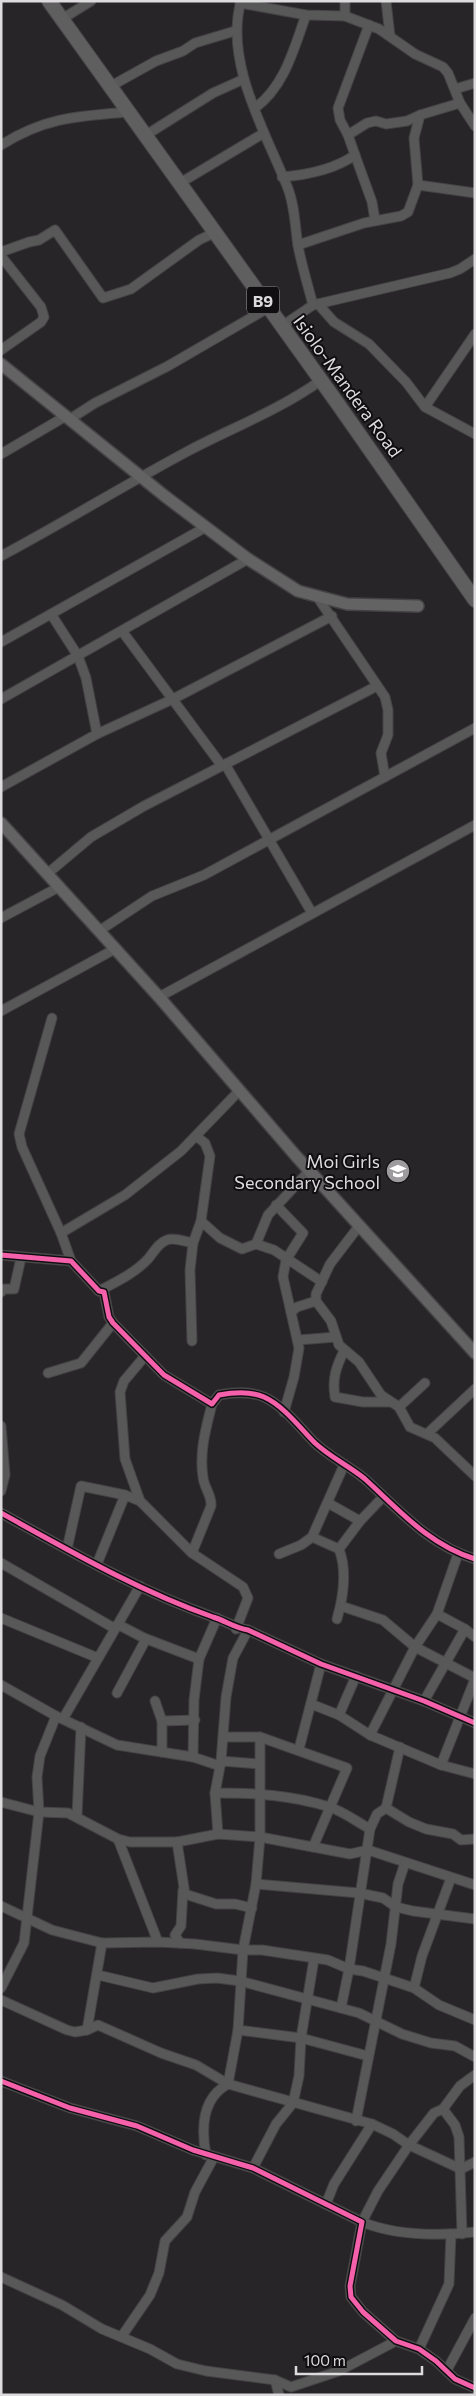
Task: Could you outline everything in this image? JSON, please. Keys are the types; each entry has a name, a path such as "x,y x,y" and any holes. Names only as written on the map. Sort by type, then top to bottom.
{"highway":[{"name":"Isiolo-Mandera Road","path":"49,1 406,499 475,600"}],"main road":[{"path":"1,364 206,527 248,559 298,591 318,598 347,604 418,606"},
{"path":"2,824 158,997 359,1226 475,1353"}],"street":[{"path":"62,19 92,1"},
{"path":"345,1 345,16"},
{"path":"386,1 390,36"},
{"path":"475,126 460,103 448,73 443,67 415,54 390,36 370,25 345,16 306,15 240,2 235,31 244,79 290,197 298,245 316,305 334,322 369,344 406,382 425,407 475,434"},
{"path":"255,108 265,100 280,79 293,52 306,15"},
{"path":"370,25 338,108 340,120 348,135 372,202 376,220"},
{"path":"111,86 156,61 183,52 195,43 235,31"},
{"path":"146,135 213,93 244,79"},
{"path":"455,89 475,83"},
{"path":"348,135 367,123 376,121 386,124 407,121 420,115 460,103"},
{"path":"1,146 33,127 52,121 78,116 128,112"},
{"path":"298,245 376,220 405,214 418,185 414,138 420,115"},
{"path":"180,183 264,133"},
{"path":"282,177 342,164 355,155"},
{"path":"418,185 475,193"},
{"path":"1,350 41,322 44,317 41,307 1,254 29,242 39,240 55,230 103,298 130,289 199,240 216,232"},
{"path":"282,326 316,305 450,273 460,270 475,259"},
{"path":"1,454 176,361 268,308"},
{"path":"425,407 475,334"},
{"path":"1,556 141,476 215,437 275,410 320,381"},
{"path":"1,642 162,554 206,527"},
{"path":"1,700 248,559"},
{"path":"318,598 332,616 385,697 388,710 388,735 381,752 385,777"},
{"path":"51,614 78,656 86,678 97,734"},
{"path":"1,787 97,734 173,699 332,616"},
{"path":"122,632 224,765 271,839 312,913"},
{"path":"47,874 91,837 144,806 377,686"},
{"path":"99,931 152,896 204,875 475,728"},
{"path":"158,997 475,825"},
{"path":"1,918 58,887"},
{"path":"1,1011 115,949"},
{"path":"52,1018 19,1134 22,1147 61,1233 71,1261 100,1291 104,1292 109,1317 113,1323 164,1375 212,1404"},
{"path":"61,1233 114,1204 196,1136 240,1090"},
{"path":"192,1341 190,1287 193,1243 201,1220 210,1156 205,1143 196,1136"},
{"path":"256,1244 268,1215 310,1170"},
{"path":"276,1205 303,1233 286,1260 284,1277 298,1340 297,1361 284,1412"},
{"path":"201,1220 220,1238 242,1249 256,1244 274,1250 286,1260 322,1282"},
{"path":"359,1226 330,1264 316,1294 316,1301 331,1321 336,1337 344,1351 359,1362 376,1389 395,1404 410,1427 428,1434 446,1447 475,1476"},
{"path":"100,1291 148,1260 165,1240 193,1243"},
{"path":"1,1256 71,1261"},
{"path":"1,1292 4,1289 14,1288 21,1258"},
{"path":"291,1312 297,1307 316,1301"},
{"path":"48,1373 81,1364 113,1323"},
{"path":"298,1340 336,1337"},
{"path":"344,1351 333,1382 335,1398 395,1404 425,1383"},
{"path":"140,1501 125,1459 120,1392 124,1382 145,1356"},
{"path":"428,1434 475,1389"},
{"path":"192,1553 211,1506 212,1498 203,1480 202,1464 204,1434 212,1404 219,1395 252,1393 264,1397 284,1412 317,1444 364,1479 382,1498 424,1533 458,1554 475,1559"},
{"path":"1,1426 4,1475 1,1491"},
{"path":"279,1554 301,1545 312,1537 344,1465"},
{"path":"67,1549 81,1486 125,1495 140,1501 192,1553 243,1587 248,1598 236,1629"},
{"path":"97,1564 125,1495"},
{"path":"339,1549 360,1521 382,1498"},
{"path":"328,1503 360,1521"},
{"path":"1,1513 67,1549 180,1606 216,1618 236,1629 248,1630 321,1664 424,1701 475,1723"},
{"path":"312,1537 339,1549"},
{"path":"338,1619 341,1606 343,1566 339,1549"},
{"path":"370,1735 415,1647 438,1614 458,1554"},
{"path":"1,1564 112,1627 119,1625 146,1639 199,1659"},
{"path":"1,1988 24,1943 28,1920 39,1812 37,1777 40,1756 59,1717 119,1625 140,1586"},
{"path":"341,1606 383,1620 415,1647 475,1678 441,1765"},
{"path":"438,1614 465,1629 475,1637"},
{"path":"1,1618 98,1658"},
{"path":"193,1757 194,1700 199,1659 216,1618"},
{"path":"424,1701 465,1629"},
{"path":"218,1834 215,1793 220,1764 226,1697 234,1658 248,1630"},
{"path":"117,1693 146,1639"},
{"path":"299,1749 321,1664"},
{"path":"340,1715 356,1676"},
{"path":"1,1685 59,1717 117,1745 193,1757 220,1764 259,1764"},
{"path":"155,1701 162,1721 162,1752"},
{"path":"311,1704 340,1715 370,1735 441,1765 475,1774"},
{"path":"162,1721 195,1720"},
{"path":"77,1816 81,1728"},
{"path":"223,1737 260,1737 299,1749 347,1768 313,1847"},
{"path":"228,2084 238,2030 243,1950 256,1884 260,1837 260,1737"},
{"path":"340,2008 349,1969 370,1829 377,1814 386,1808 400,1747"},
{"path":"215,1793 260,1792 331,1807 370,1829"},
{"path":"1,1802 39,1812 68,1813 118,1839 143,1843 177,1842 218,1834 260,1837 350,1854 368,1850 475,1885"},
{"path":"386,1808 426,1828 453,1834 461,1840 475,1839"},
{"path":"118,1839 158,1942"},
{"path":"177,1842 183,1890 181,1926 175,1935 180,1943"},
{"path":"356,2121 391,1944 398,1884 404,1863"},
{"path":"414,1988 422,1956 451,1878"},
{"path":"256,1884 360,1893 382,1898 396,1907 437,1916 455,1915 475,1919"},
{"path":"183,1890 187,1895 216,1904 235,1904 252,1908"},
{"path":"1,1906 28,1920 64,1934 102,1943 180,1943 243,1950 262,1950 328,1960 349,1969 414,1988 439,2005 475,2020"},
{"path":"88,2030 102,1943"},
{"path":"253,2168 276,2124 293,2103 299,2076 306,1999 314,1959"},
{"path":"98,1976 153,1988 198,1979 217,1978 240,1981 340,2008 376,2020 402,2034 431,2043 455,2046 475,2057"},
{"path":"1,2000 67,2030 76,2032 88,2030 98,2025 196,2065 228,2084 372,2124 393,2134 409,2145 461,2169"},
{"path":"238,2030 301,2038 368,2056"},
{"path":"475,2074 450,2096 443,2108 434,2113 409,2145 378,2191 362,2222 350,2286 351,2298 363,2312 396,2341 419,2349 447,2370 455,2379 475,2388"},
{"path":"1,2081 70,2108 156,2132 210,2156 253,2168 362,2222 379,2228 407,2233 462,2234 475,2232"},
{"path":"122,2336 150,2295 158,2272 165,2241 187,2217 210,2156 202,2132 203,2118 216,2090 228,2084"},
{"path":"443,2108 455,2125 459,2137 462,2234"},
{"path":"326,2204 334,2184 372,2124"},
{"path":"461,2169 475,2162"},
{"path":"419,2349 448,2290 451,2234"},
{"path":"1,2277 62,2305 102,2329 122,2336 176,2364 206,2371 275,2380 291,2387 339,2371 396,2341"},
{"path":"447,2370 475,2318"},
{"path":"275,2380 279,2395"}],"cycle path":[{"path":"1,1255 71,1261 99,1291 104,1292 109,1317 113,1323 164,1375 212,1404 219,1395 237,1393 253,1394 271,1401 285,1412 315,1443 365,1479 429,1536 458,1553 475,1559"},
{"path":"1,1513 105,1570 185,1607 248,1630 321,1664 424,1701 475,1723"},
{"path":"1,2081 70,2108 137,2126 193,2150 253,2168 362,2222 350,2286 351,2297 363,2312 396,2341 419,2349 436,2361 455,2379 475,2388"}],"place":[{"name":"Moi Girls Secondary School","path":"398,1171"}]}
